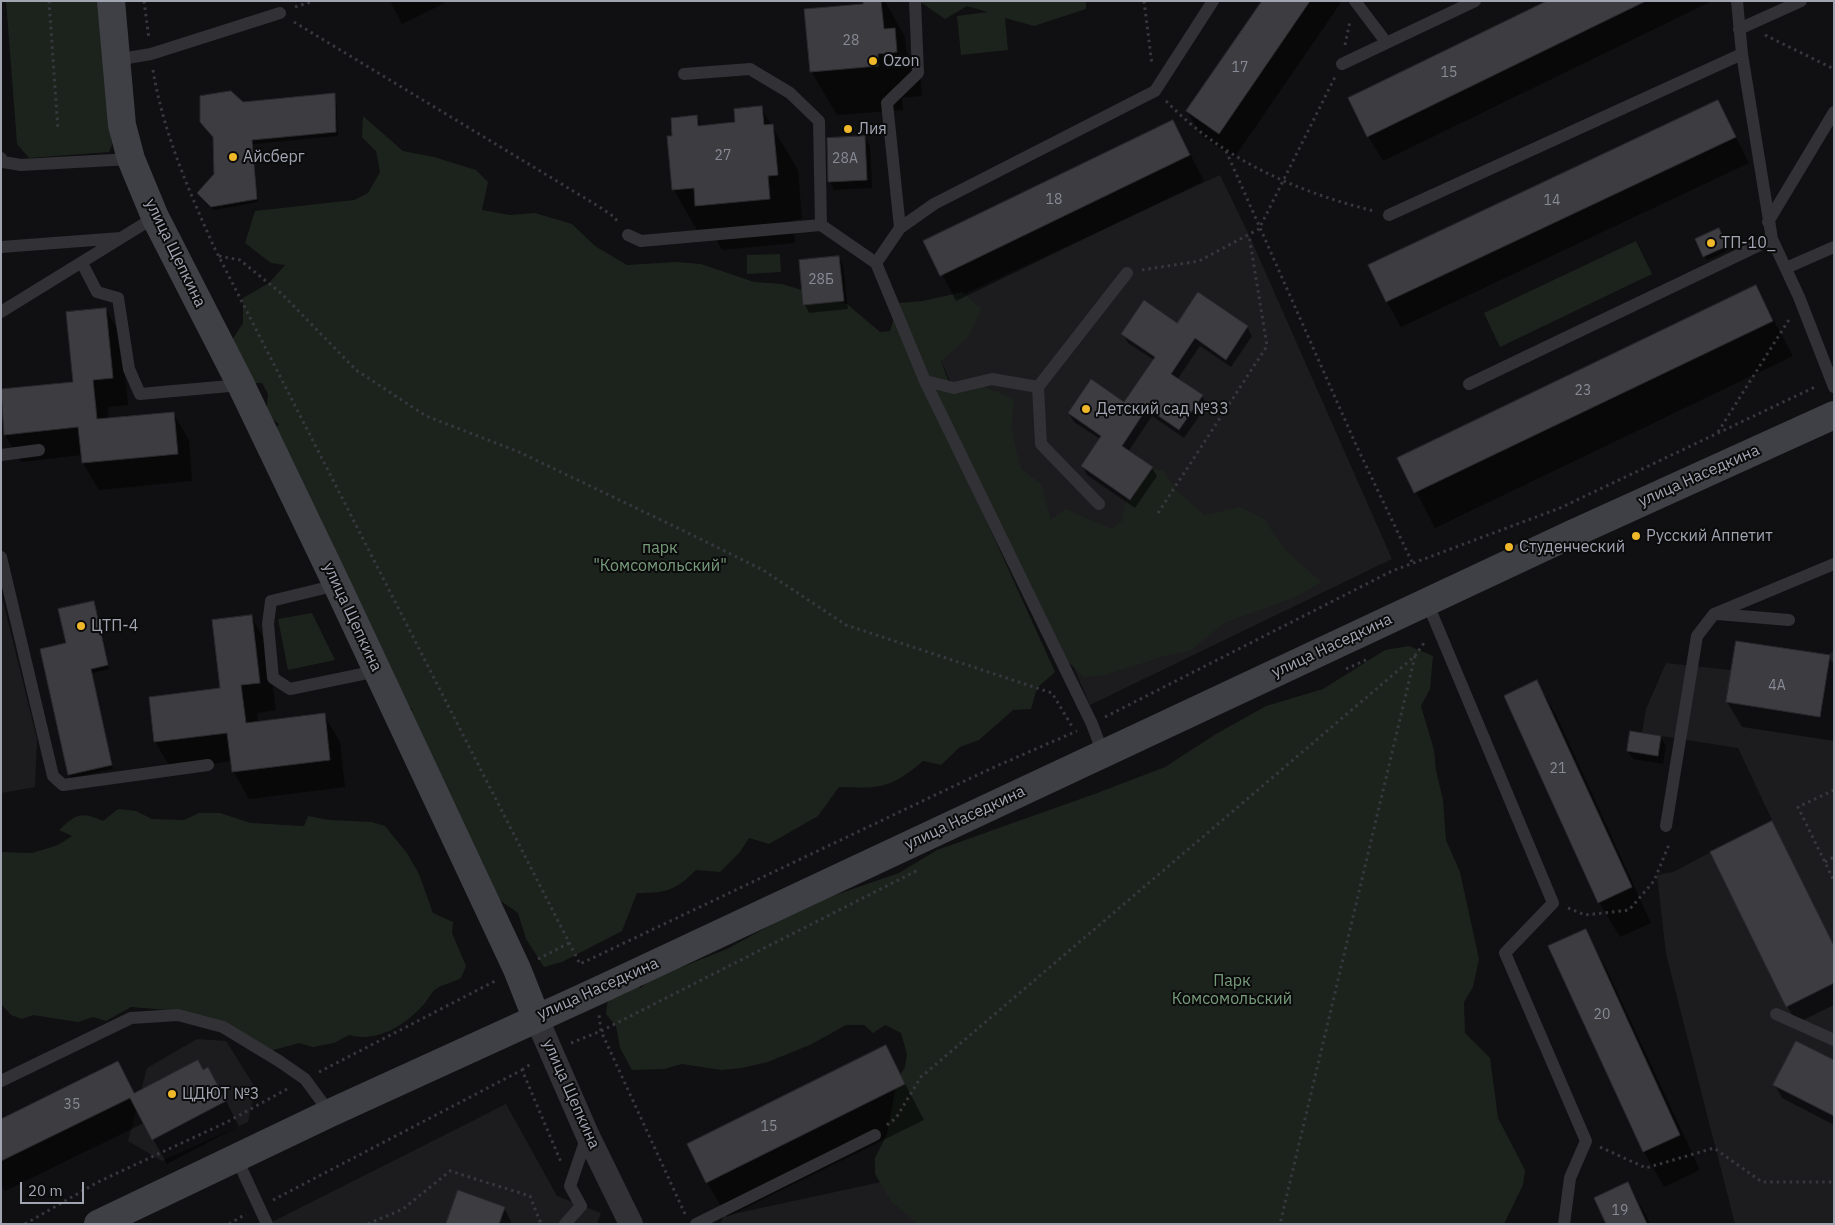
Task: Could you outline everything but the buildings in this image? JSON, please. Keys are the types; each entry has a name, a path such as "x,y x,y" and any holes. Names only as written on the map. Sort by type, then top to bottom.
{"main road":[{"name":"улица Щепкина","path":"111,1 122,125 131,158 155,217 241,385 337,585 517,969 536,1017"},
{"name":"улица Наседкина","path":"98,1224 536,1017 595,992 1427,602 1834,415"}],"street":[{"name":"улица Щепкина","path":"536,1017 587,1134 631,1224"}],"lane":[{"path":"900,228 887,103 918,73 916,1"},
{"path":"876,263 900,228 934,204 1155,91 1213,1"},
{"path":"1355,1 1386,42"},
{"path":"1342,64 1475,1"},
{"path":"1737,1 1743,28 1742,54 1772,240 1799,298 1832,383"},
{"path":"1743,28 1801,1"},
{"path":"115,60 151,54 280,13"},
{"path":"1389,215 1742,54"},
{"path":"684,74 750,69 790,93 819,121 821,225"},
{"path":"1768,222 1834,112"},
{"path":"1,158 3,162 21,165 131,158"},
{"path":"1,312 155,217"},
{"path":"628,234 642,242 821,225 876,263 925,381 1092,724 1103,753"},
{"path":"1,247 123,238"},
{"path":"1469,384 1772,240"},
{"path":"1786,268 1834,247"},
{"path":"82,263 97,292 118,298 129,369 140,394 241,385"},
{"path":"1099,504 1041,444 1038,387 1127,273"},
{"path":"925,381 954,388 992,379 1038,387"},
{"path":"1,455 39,450"},
{"path":"1,557 53,776 63,785 208,765"},
{"path":"1666,826 1697,636 1714,614 1831,566"},
{"path":"337,585 271,601 268,624 273,678 290,688 377,671"},
{"path":"1427,602 1553,903 1505,953 1586,1141 1570,1178 1564,1224"},
{"path":"1714,614 1790,620"},
{"path":"1776,1014 1834,1040"},
{"path":"1,1081 132,1018 178,1015 223,1026 279,1061 305,1079 330,1113"},
{"path":"565,1224 581,1206 570,1186 587,1134"},
{"path":"696,1224 875,1135"},
{"path":"237,1159 267,1224"}],"path":[{"path":"49,1 58,130"},
{"path":"144,1 157,96 184,176 218,256 580,964 992,768 1076,732 1392,571 1560,508 1718,432 1832,383"},
{"path":"280,13 314,1"},
{"path":"1144,1 1155,91 1180,116 1226,152 1284,182 1358,207 1389,215"},
{"path":"280,13 613,216"},
{"path":"1127,273 1199,261 1260,229 1342,64 1351,19"},
{"path":"1743,28 1834,69"},
{"path":"1226,152 1357,447 1412,562"},
{"path":"1158,513 1267,346 1249,234"},
{"path":"218,256 240,260 282,294 356,370 426,416 519,452 691,534 763,570 846,625 1052,693 1076,732"},
{"path":"1718,432 1790,319 1799,298"},
{"path":"875,1135 896,1118 921,1077 1415,656 1280,1224"},
{"path":"1344,670 1370,657"},
{"path":"1834,790 1798,807 1834,881"},
{"path":"1553,903 1585,915 1629,910 1654,881 1670,840"},
{"path":"1825,862 1834,857"},
{"path":"686,1215 601,1031 922,868"},
{"path":"229,1224 522,1070 570,1186"},
{"path":"1586,1141 1646,1168 1714,1148 1762,1182 1834,1182"},
{"path":"368,1224 404,1209 450,1171 530,1196 541,1224"}],"shaded area":[{"path":"1220,175 1249,235 1392,559 1090,705 921,314"},
{"path":"1,593 37,739 35,787 1,793"},
{"path":"1831,652 1834,652 1834,1224 1735,1224 1666,954 1657,875 1673,872 1772,820 1738,748 1642,733 1646,709 1666,663 1731,670 1726,702 1830,655"},
{"path":"197,1039 226,1041 255,1087 248,1122 162,1161 128,1141 147,1068"},
{"path":"506,1104 557,1196 601,1213 597,1224 268,1224"},
{"path":"918,1174 941,1224 720,1224 724,1216"}],"green space":[{"path":"6,1 99,1 112,145 109,152 29,158 17,144"},
{"path":"919,1 1086,1 1086,9 1034,26 1005,18 1008,50 961,55 957,16 988,12 967,6 945,19"},
{"name":"парк \"Комсомольский\"","path":"363,116 403,151 434,157 476,170 488,182 482,210 510,215 535,213 572,224 595,246 627,265 676,262 701,264 754,282 782,284 847,304 880,332 890,331 894,317 1055,672 1037,688 1031,709 1013,710 979,740 960,747 941,765 923,761 893,782 876,787 839,787 818,816 769,844 749,838 740,852 720,872 696,870 676,887 663,891 637,893 622,931 562,962 544,967 526,939 518,913 478,885 484,865 456,825 443,779 430,773 412,740 412,709 392,696 270,437 279,424 266,414 268,394 262,383 248,383 223,354 243,323 243,298 269,283 285,265 271,263 245,243 255,211 354,200 368,193 380,172 376,151 362,137"},
{"path":"1636,241 1652,274 1500,347 1484,313"},
{"path":"780,254 781,272 747,274 747,255"},
{"path":"962,292 981,309 968,337 941,361 952,390 984,387 1014,399 1011,428 1021,469 1041,484 1051,520 1066,509 1111,529 1122,521 1129,487 1138,468 1163,470 1175,489 1204,515 1240,507 1264,519 1285,550 1321,582 1298,596 1224,623 1190,651 1168,655 1106,675 1084,677 1066,660 896,308 898,303 923,301"},
{"path":"312,613 335,660 288,670 278,619"},
{"name":"Парк Комсомольский","path":"1409,646 1433,656 1430,689 1421,706 1434,750 1436,770 1443,800 1446,840 1460,872 1479,959 1473,987 1464,1002 1465,1033 1490,1058 1498,1118 1525,1170 1523,1185 1504,1224 918,1224 891,1201 875,1174 875,1158 887,1134 897,1080 905,1067 907,1054 901,1033 885,1025 873,1033 864,1025 846,1025 812,1044 768,1062 742,1068 721,1070 682,1064 664,1069 632,1070 620,1048 616,1026 606,1014 609,989 631,983 641,988 657,972 682,967 727,949 809,904 899,873 937,850 1165,767 1216,734 1266,706 1323,689 1385,650"},
{"path":"118,809 136,811 152,819 184,820 199,813 220,813 251,823 304,826 308,816 329,820 372,822 385,826 407,853 419,874 433,913 453,922 452,933 466,966 461,978 436,989 409,1019 380,1034 360,1037 349,1035 334,1043 313,1047 299,1043 270,1051 179,1011 131,1007 106,1021 93,1017 78,1022 33,1015 22,1019 11,1015 1,1004 1,852 32,853 58,845 72,836 59,830 75,817 84,815 103,821"}],"place":[{"name":"Ozon","path":"873,61"},
{"name":"Лия","path":"848,129"},
{"name":"Айсберг","path":"233,157"},
{"name":"ТП-10_","path":"1711,243"},
{"name":"Детский сад №33","path":"1086,409"},
{"name":"Русский Аппетит","path":"1636,536"},
{"name":"Студенческий","path":"1509,547"},
{"name":"ЦТП-4","path":"81,626"},
{"name":"ЦДЮТ №3","path":"172,1094"}]}
